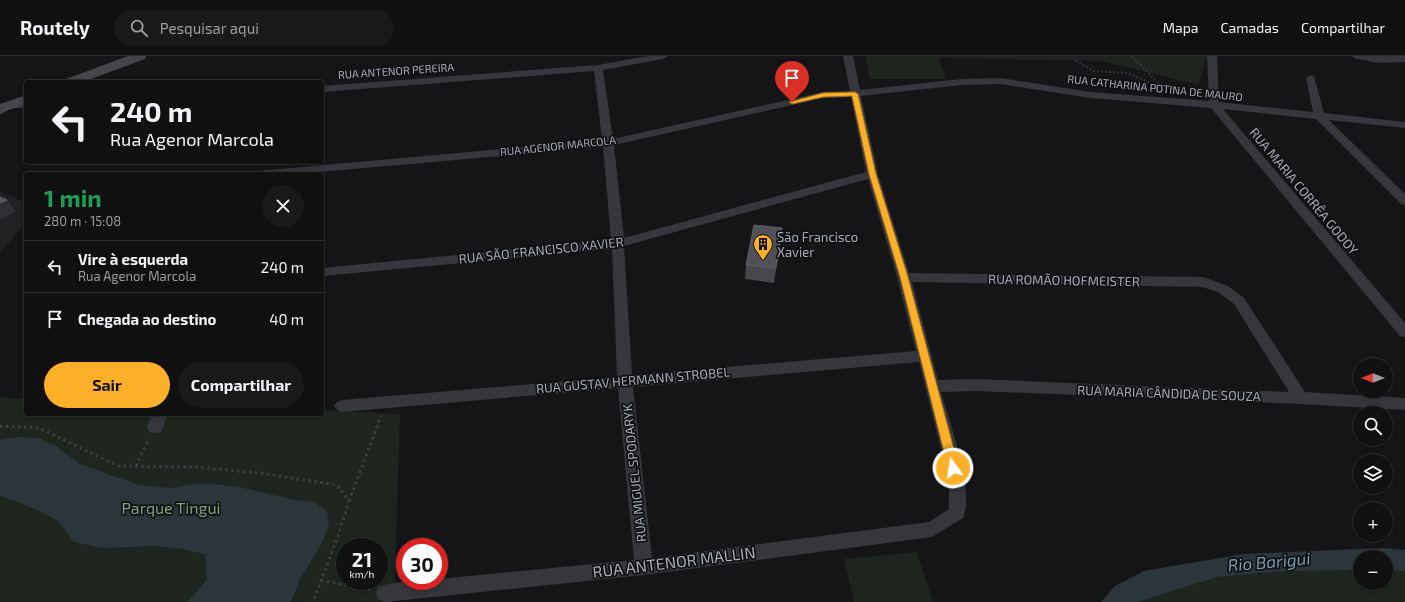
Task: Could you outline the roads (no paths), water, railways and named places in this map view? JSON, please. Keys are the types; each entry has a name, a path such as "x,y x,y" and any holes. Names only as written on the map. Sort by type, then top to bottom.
{"main road":[{"path":"76,80 140,56"},
{"path":"3,109 24,100"}],"street":[{"name":"RUA ANTENOR PEREIRA","path":"324,88 598,68 663,56"},
{"path":"848,56 872,174 904,277 932,386"},
{"path":"1212,56 1214,105"},
{"path":"1357,56 1377,60 1397,58"},
{"name":"RUA MIGUEL SPODARYK","path":"598,68 608,143 618,244 625,381 644,567"},
{"path":"1311,78 1319,116 1405,201"},
{"name":"RUA CATHARINA POTINA DE MAURO","path":"855,94 962,82 1000,81 1091,95 1214,105 1405,125"},
{"name":"RUA AGENOR MARCOLA","path":"284,172 608,143 823,95 855,94"},
{"path":"3,109 24,105"},
{"name":"RUA MARIA CORRÊA GODOY","path":"1214,105 1405,332"},
{"name":"RUA SÃO FRANCISCO XAVIER","path":"324,272 618,244 872,174"},
{"name":"RUA ROMÃO HOFMEISTER","path":"904,277 1203,282 1223,289 1240,301 1301,398"},
{"name":"RUA GUSTAV HERMANN STROBEL","path":"342,406 924,356"},
{"name":"RUA MARIA CÂNDIDA DE SOUZA","path":"932,386 976,386 1301,398 1405,404"},
{"name":"RUA ANTENOR MALLIN","path":"385,593 644,567 932,529 957,513 957,481 932,386"}],"water":[{"path":"17,437 39,438 57,447 80,464 139,485 172,488 195,484 214,484 239,487 295,500 314,502 327,511 329,525 322,543 300,579 291,602 187,602 207,580 205,554 182,549 154,546 101,548 74,542 59,522 40,511 0,495 0,440"},
{"name":"Rio Barigui","path":"1383,548 1405,550 1405,571 1393,570 1393,550 1353,550 1353,570 1284,571 1217,577 1137,602 1101,602 1115,586 1144,571 1244,554"}],"place":[{"name":"São Francisco Xavier","path":"763,261"}],"park label":[{"name":"Parque Tingui","path":"171,508"}]}
